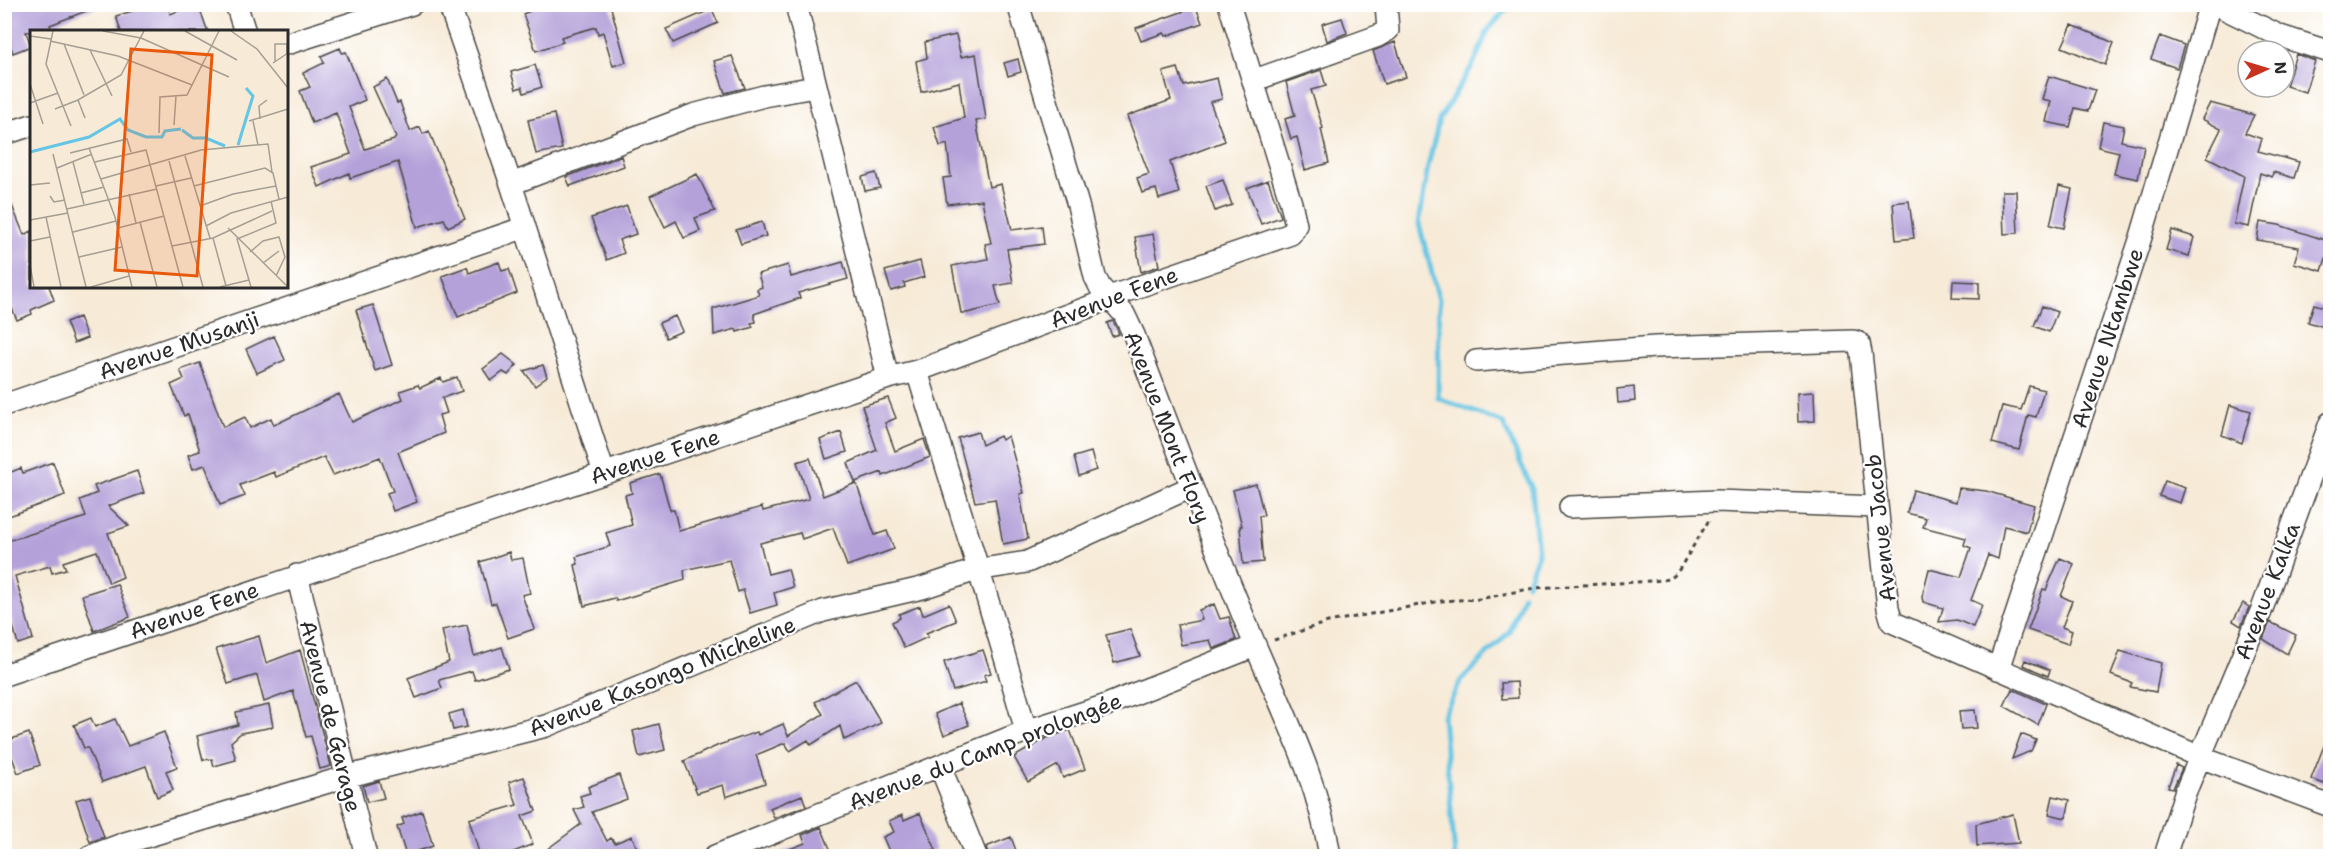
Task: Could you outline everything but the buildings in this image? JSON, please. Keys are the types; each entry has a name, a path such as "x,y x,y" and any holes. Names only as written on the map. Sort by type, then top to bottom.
{"street":[{"path":"236,4 244,30"},
{"path":"288,43 412,4"},
{"path":"449,4 511,184 523,228 604,473"},
{"path":"796,4 888,378"},
{"name":"Avenue Mont Flory","path":"1018,4 1078,205 1095,277 1100,287 1124,314 1134,335 1191,487 1324,815 1330,856"},
{"path":"1229,4 1255,80 1378,36 1388,30 1386,4"},
{"name":"Avenue Ntambwe","path":"1998,669 2140,237 2210,4"},
{"path":"2215,4 2280,36 2331,52"},
{"name":"Avenue Fene","path":"4,675 888,378 917,371 1094,305 1109,297 1291,234 1296,225 1255,80"},
{"path":"511,184 693,115 764,96 815,87"},
{"path":"4,134 30,127"},
{"name":"Avenue Musanji","path":"4,405 523,228"},
{"name":"Avenue Jacob","path":"1476,361 1655,347 1854,340 1859,344 1861,352 1888,608 1892,622 2200,758 2331,806"},
{"path":"917,371 976,570 1002,644 1026,731"},
{"name":"Avenue Kalka","path":"2165,856 2174,825 2262,609 2331,423"},
{"name":"Avenue Kasongo Micheline","path":"90,856 125,843 345,777 546,726 824,611 922,588 976,570 1036,559 1191,487"},
{"path":"1570,507 1717,501 1877,507"},
{"name":"Avenue de Garage","path":"297,575 366,856"},
{"name":"Avenue du Camp prolongée","path":"715,856 737,852 1026,731 1104,706 1255,646"},
{"path":"940,766 976,856"}],"path":[{"path":"1255,646 1328,622 1442,601 1479,599 1534,588 1628,584 1670,579 1702,535 1717,501"}],"waterway":[{"path":"1511,4 1488,30 1475,61 1439,120 1428,166 1419,224 1439,300 1438,398 1503,423 1532,489 1538,554 1527,584"},
{"path":"1455,856 1443,716 1461,680 1509,632 1523,595"}]}
